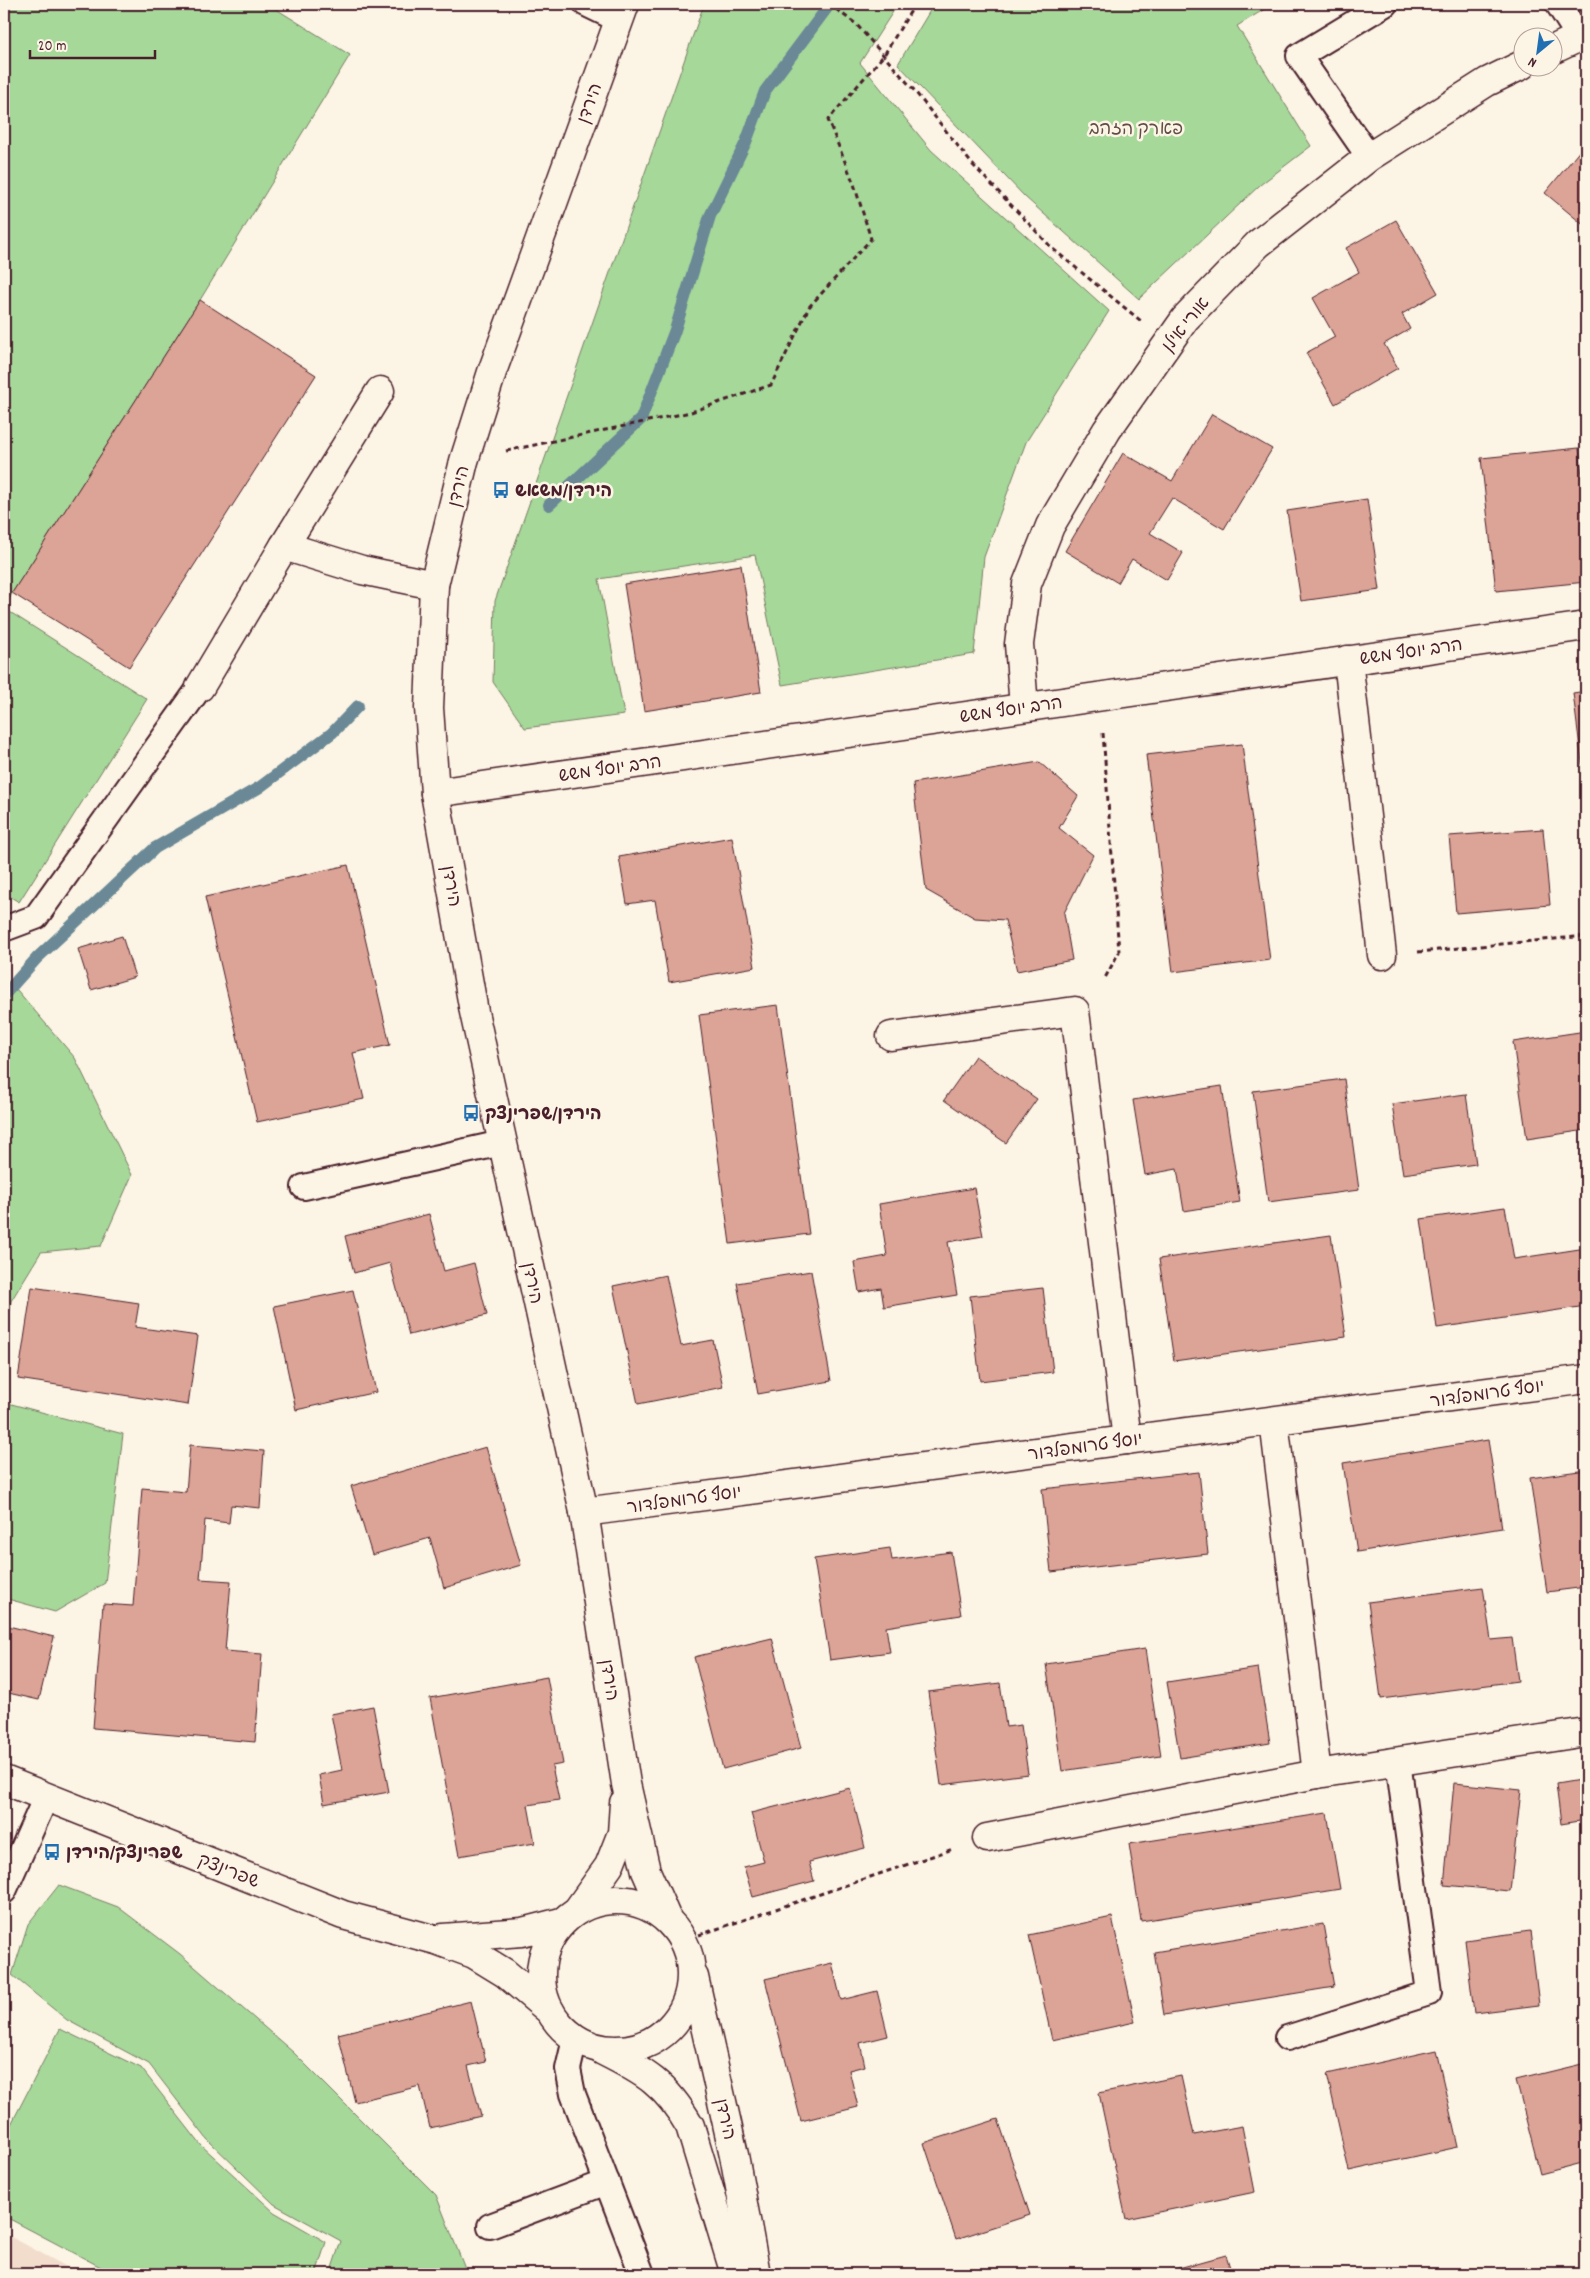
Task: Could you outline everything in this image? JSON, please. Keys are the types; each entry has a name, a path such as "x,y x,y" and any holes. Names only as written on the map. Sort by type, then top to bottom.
{"street":[{"name":"הירדן","path":"622,12 492,372 464,461 434,585 429,708 435,793 474,1012 584,1512 626,1784 646,1871 667,1919"},
{"path":"1562,45 1583,36"},
{"name":"אורי אילן","path":"1024,707 1018,644 1027,584 1050,526 1107,430 1185,319 1258,244 1369,157 1487,82 1512,70"},
{"path":"200,687 380,391"},
{"path":"284,546 362,570 434,585"},
{"name":"הרב יוסף משש","path":"435,793 1586,626"},
{"path":"1348,660 1382,956"},
{"path":"891,1036 1075,1011 1127,1440"},
{"name":"יוסף טרומפלדור","path":"584,1512 1586,1379"},
{"path":"1274,1421 1317,1774"},
{"path":"987,1838 1317,1774 1586,1732"},
{"name":"שפרינצק","path":"4,1780 343,1915 429,1939 474,1954 505,1973 550,2011"},
{"name":"הירדן","path":"570,1915 609,1866 622,1833 626,1784"},
{"path":"604,1900 630,1901 656,1911 667,1919 687,1953 690,1992 680,2016 672,2026 651,2042 626,2051 587,2044 554,2020 542,1996 540,1970 546,1944 570,1915 604,1900"},
{"name":"שפרינצק","path":"429,1939 522,1932 570,1915"},
{"name":"הירדן","path":"687,1953 734,2155 756,2274"},
{"name":"הירדן","path":"587,2044 636,2067 662,2087 677,2104 690,2126 735,2274"}],"lane":[{"path":"586,4 622,12"},
{"path":"1369,157 1299,56 1385,4"},
{"path":"1558,4 1583,36"},
{"path":"4,929 36,917 200,687"},
{"path":"304,1187 502,1143"},
{"path":"1287,2038 1429,1992 1398,1761"},
{"path":"4,1891 46,1797"},
{"path":"587,2044 568,2069 573,2094 642,2274"},
{"path":"490,2226 607,2182"}],"path":[{"path":"828,4 856,24 913,89 972,164 1053,249 1168,343"},
{"path":"464,461 580,434 691,412 771,385 808,307 870,239 854,184 828,120 884,55 915,4"},
{"path":"1102,723 1119,952 1105,978"},
{"path":"1382,956 1586,936"},
{"path":"687,1953 987,1838"}],"shaded area":[{"path":"4,2233 80,2274 4,2274"}],"green space":[{"path":"4,4 268,4 350,55 200,300 12,593 5,609 147,699 19,902 4,893"},
{"path":"704,4 898,4 860,63 931,150 1109,311 1026,442 984,557 974,654 782,685 755,555 599,579 624,715 525,728 493,682 495,601"},
{"name":"פארק הזהב","path":"934,4 1273,4 1237,26 1311,146 1260,185 1139,299 1025,197 898,64"},
{"path":"11,983 75,1058 132,1175 101,1246 41,1252 11,1301 4,1357 4,984"},
{"path":"4,1402 123,1434 105,1583 55,1612 4,1598"},
{"path":"59,1885 118,1907 180,1954 294,2053 436,2195 467,2274 330,2274 341,2241 274,2204 207,2139 149,2064 67,2020 12,1975 28,1924"},
{"path":"60,2029 141,2068 201,2145 274,2212 326,2242 316,2274 114,2274 4,2216 4,2138"}],"building":[{"path":"1586,143 1586,227 1545,193"},
{"path":"1396,220 1438,293 1402,314 1410,329 1384,344 1398,368 1335,404 1306,353 1335,337 1313,298 1359,272 1346,248"},
{"path":"200,300 316,375 129,667 12,593"},
{"path":"1212,414 1272,449 1224,529 1172,498 1150,533 1183,553 1167,580 1132,559 1118,583 1065,551 1123,453 1172,481"},
{"path":"1579,448 1586,512 1586,582 1496,591 1481,458"},
{"path":"1367,499 1380,590 1301,601 1287,511"},
{"path":"741,565 761,692 644,711 624,584"},
{"path":"1586,691 1586,771 1583,771 1573,693"},
{"path":"1242,744 1270,960 1173,972 1146,755"},
{"path":"1039,762 1078,796 1059,828 1093,855 1064,913 1072,960 1017,971 1005,920 975,918 926,890 913,783"},
{"path":"1543,829 1550,905 1456,913 1449,836"},
{"path":"732,837 755,967 669,982 655,900 627,904 619,857"},
{"path":"348,865 390,1045 353,1053 364,1099 257,1122 205,897"},
{"path":"122,936 135,977 91,990 78,949"},
{"path":"778,1005 809,1234 730,1244 699,1015"},
{"path":"1586,1031 1586,1130 1527,1139 1513,1042"},
{"path":"975,1056 1037,1099 1006,1143 944,1100"},
{"path":"1344,1079 1359,1190 1268,1202 1253,1091"},
{"path":"1222,1086 1240,1202 1184,1211 1177,1169 1145,1175 1133,1100"},
{"path":"1466,1094 1476,1164 1403,1174 1392,1104"},
{"path":"974,1188 983,1236 948,1242 957,1295 884,1307 881,1288 859,1292 854,1262 887,1256 879,1204"},
{"path":"1505,1207 1514,1259 1586,1248 1586,1306 1437,1328 1421,1219"},
{"path":"429,1214 444,1271 474,1263 487,1315 409,1335 390,1263 354,1273 345,1236"},
{"path":"1331,1235 1346,1337 1174,1361 1159,1259"},
{"path":"811,1271 831,1381 758,1394 737,1283"},
{"path":"666,1275 681,1346 713,1340 723,1387 638,1404 613,1286"},
{"path":"32,1287 139,1303 135,1327 198,1336 188,1405 18,1379"},
{"path":"1043,1288 1053,1372 980,1381 970,1296"},
{"path":"353,1290 376,1392 296,1410 274,1306"},
{"path":"1488,1440 1502,1528 1357,1552 1343,1463"},
{"path":"190,1445 264,1451 260,1508 231,1505 229,1523 205,1520 200,1579 231,1581 225,1651 262,1654 255,1742 93,1728 103,1604 133,1606 142,1488 186,1492"},
{"path":"486,1447 521,1565 444,1588 430,1538 372,1555 351,1486"},
{"path":"1586,1470 1586,1587 1547,1592 1530,1478"},
{"path":"1199,1472 1208,1554 1051,1572 1042,1489"},
{"path":"890,1548 892,1560 951,1552 961,1615 886,1627 890,1652 830,1660 814,1559"},
{"path":"1483,1587 1491,1640 1512,1638 1518,1681 1381,1699 1368,1602"},
{"path":"4,1625 54,1637 39,1700 4,1692"},
{"path":"772,1638 801,1748 723,1769 694,1657"},
{"path":"1145,1649 1161,1756 1062,1771 1046,1664"},
{"path":"1258,1668 1270,1743 1180,1758 1167,1682"},
{"path":"547,1677 563,1764 552,1766 559,1800 528,1805 535,1843 459,1856 430,1698"},
{"path":"1000,1683 1006,1727 1021,1725 1028,1774 941,1785 928,1692"},
{"path":"373,1706 389,1792 324,1804 319,1775 342,1770 331,1714"},
{"path":"1586,1779 1586,1820 1561,1824 1556,1784"},
{"path":"1454,1783 1521,1790 1510,1891 1444,1885"},
{"path":"850,1788 865,1848 809,1862 814,1881 753,1897 744,1867 764,1862 751,1813"},
{"path":"1327,1813 1340,1889 1141,1921 1129,1844"},
{"path":"1112,1917 1135,2022 1052,2040 1029,1935"},
{"path":"1323,1924 1334,1987 1164,2015 1154,1952"},
{"path":"1530,1931 1539,2005 1474,2013 1465,1940"},
{"path":"832,1963 841,2000 877,1991 888,2036 860,2043 865,2066 849,2070 858,2107 801,2121 765,1979"},
{"path":"471,2001 486,2062 468,2066 481,2116 430,2128 420,2086 355,2102 338,2034"},
{"path":"1436,2050 1458,2147 1349,2171 1327,2074"},
{"path":"1586,2063 1586,2162 1540,2174 1516,2080"},
{"path":"1181,2076 1194,2135 1242,2126 1255,2192 1126,2219 1099,2093"},
{"path":"998,2119 1030,2215 956,2239 924,2143"},
{"path":"1226,2255 1232,2274 1157,2274"}],"waterway":[{"path":"549,505 641,419 675,330 710,216 746,142 765,91 830,4"},
{"path":"4,995 37,958 155,848 260,787 332,733 358,706"}],"place":[{"name":"הירדן/משאש","path":"501,490"},
{"name":"הירדן/שפרינצק","path":"471,1113"},
{"name":"שפרינצק/הירדן","path":"52,1852"}]}
